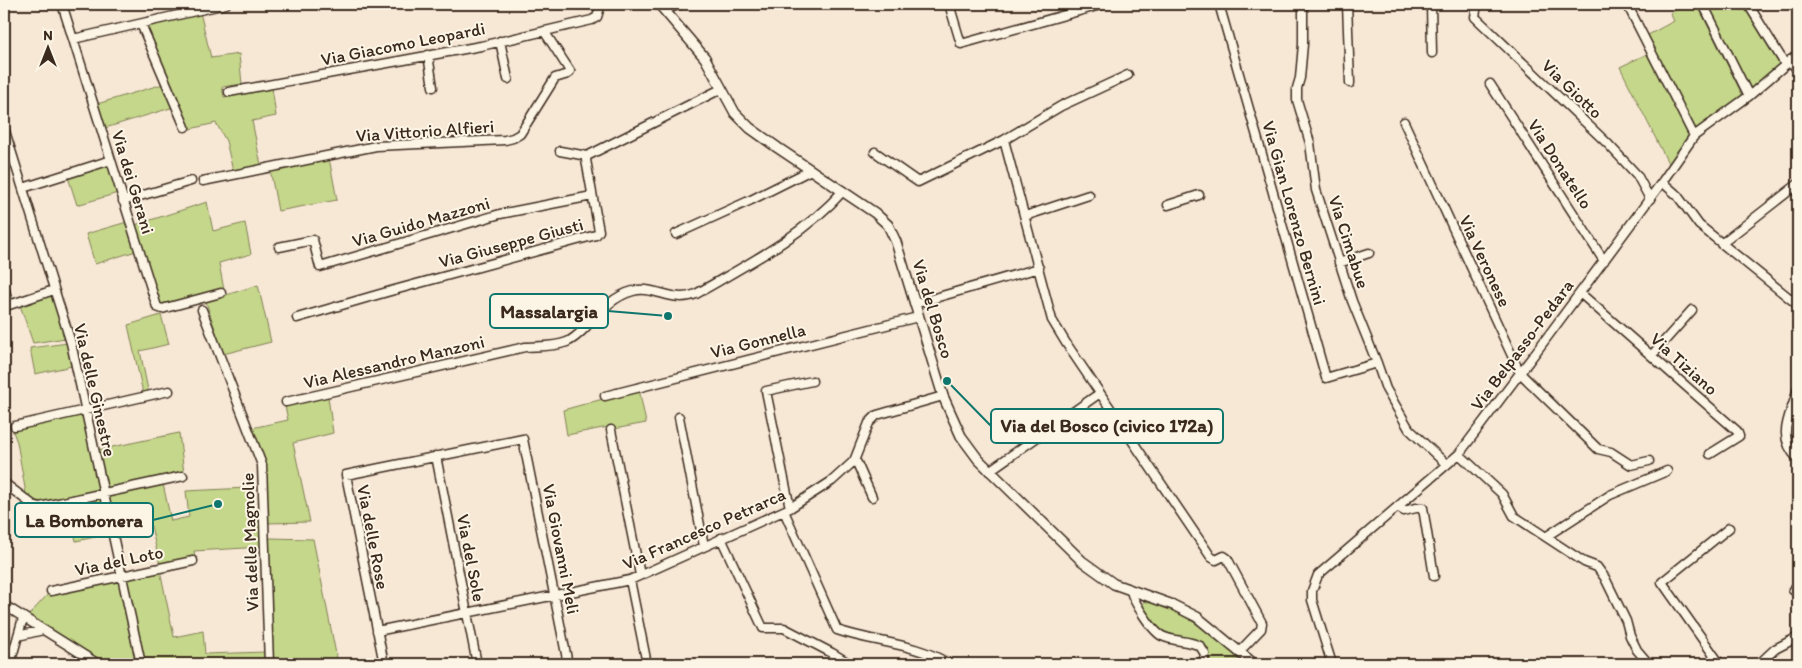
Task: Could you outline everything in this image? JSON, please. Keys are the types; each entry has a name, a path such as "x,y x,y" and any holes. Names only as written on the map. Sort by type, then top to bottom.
{"main road":[{"name":"Via del Bosco","path":"662,7 705,58 735,113 750,128 875,213 892,232 943,396 960,436 969,449 989,471 1082,561 1114,584 1173,605 1208,624 1254,664"}],"street":[{"name":"Via dei Gerani","path":"62,4 158,307 162,309 221,293"},
{"path":"73,39 226,4"},
{"name":"Via Giacomo Leopardi","path":"229,92 500,41 592,20 596,17 601,4"},
{"path":"662,7 680,4"},
{"path":"949,4 961,44 1104,4"},
{"name":"Via Gian Lorenzo Bernini","path":"1219,4 1326,378 1377,362"},
{"name":"Via Cimabue","path":"1303,4 1304,44 1297,100 1310,142 1316,190 1352,301 1386,389 1409,429 1446,464"},
{"path":"1347,4 1350,82"},
{"path":"1431,4 1432,53"},
{"name":"Via Giotto","path":"1477,4 1475,17 1637,174 1650,199"},
{"path":"1627,4 1694,136"},
{"path":"1703,4 1749,96"},
{"path":"1748,4 1787,62 1798,71"},
{"path":"141,24 185,127"},
{"name":"Via Vittorio Alfieri","path":"203,181 376,146 450,144 514,138 520,134 555,78 568,74 570,71 544,31"},
{"path":"500,41 508,79"},
{"name":"Via Belpasso-Pedara","path":"1332,664 1312,600 1312,591 1318,575 1459,454 1650,199 1694,136 1749,96 1798,54"},
{"path":"428,55 433,88"},
{"path":"875,152 918,182 1004,140 1061,106 1128,75"},
{"name":"Via Donatello","path":"1490,84 1604,261"},
{"path":"560,151 587,156 721,89"},
{"name":"Via Veronese","path":"1404,122 1520,373 1598,449 1611,452 1630,465 1649,461"},
{"name":"Via delle Ginestre","path":"4,128 71,343 141,664"},
{"path":"1004,140 1052,320 1211,557 1216,560 1224,556 1228,558 1262,623 1261,629 1239,652"},
{"name":"Via Giuseppe Giusti","path":"297,318 596,235 599,231 586,160 587,156"},
{"path":"23,188 111,160"},
{"path":"676,234 811,170"},
{"path":"124,200 191,181"},
{"path":"1662,182 1677,195 1699,225 1798,305"},
{"path":"1721,244 1798,184"},
{"name":"Via Alessandro Manzoni","path":"286,402 526,347 557,345 569,342 616,298 634,290 687,298 798,233 827,209 843,192"},
{"path":"1025,216 1088,195"},
{"path":"1168,205 1199,195"},
{"name":"Via Guido Mazzoni","path":"279,247 313,240 320,266 500,214 592,196"},
{"path":"1340,263 1369,253"},
{"path":"914,304 1039,268"},
{"path":"4,287 7,306 54,290"},
{"name":"Via Tiziano","path":"1580,293 1737,431 1740,436 1710,454"},
{"path":"1791,300 1798,296"},
{"name":"Via delle Magnolie","path":"202,310 262,464 269,664"},
{"path":"1652,356 1692,310"},
{"name":"Via Gonnella","path":"606,396 918,316"},
{"path":"812,381 766,391 787,509 837,630 934,654 950,664"},
{"path":"1798,388 1787,418 1786,433 1790,449 1798,459"},
{"path":"15,426 169,391"},
{"path":"989,471 1100,393"},
{"name":"Via Francesco Petrarca","path":"377,630 630,580 787,509 832,482 854,461 869,423 877,415 943,396"},
{"path":"679,417 704,546"},
{"path":"611,430 640,575"},
{"name":"Via delle Rose","path":"384,664 346,475 523,439"},
{"name":"Via Giovanni Meli","path":"523,439 556,596 568,664"},
{"path":"1459,454 1502,494 1514,516 1584,562 1597,567 1605,578 1626,621 1630,636 1637,650 1649,664"},
{"name":"Via del Sole","path":"436,456 477,664"},
{"path":"854,461 857,463 872,497"},
{"path":"1547,536 1610,495 1667,471"},
{"path":"4,484 34,505 40,507 183,476"},
{"path":"1397,507 1404,511 1423,508 1434,576"},
{"path":"1720,664 1662,582 1729,528"},
{"path":"721,538 763,628 784,628 850,664"},
{"name":"Via del Loto","path":"51,591 193,561"},
{"path":"630,580 648,664"},
{"path":"1131,591 1132,598 1156,632 1168,638 1194,643 1204,649 1203,664"},
{"path":"4,605 98,664"},
{"path":"10,664 23,618"},
{"path":"18,636 43,630"},
{"path":"1759,664 1775,649 1798,637"}],"green space":[{"path":"1688,4 1697,4 1743,96 1697,129 1693,126 1647,37 1674,21 1670,13"},
{"path":"1708,4 1744,4 1779,62 1779,66 1753,88 1750,88"},
{"path":"200,12 211,58 239,54 242,84 222,87 224,97 272,88 276,116 252,121 261,165 259,167 233,171 226,141 216,123 190,129 147,26"},
{"path":"1647,54 1689,133 1689,138 1669,165 1620,67"},
{"path":"163,84 174,107 105,128 97,104"},
{"path":"329,158 337,200 278,211 270,169"},
{"path":"109,164 118,193 77,205 68,177"},
{"path":"207,202 213,231 245,223 251,254 219,263 224,290 173,304 160,304 135,225"},
{"path":"127,222 136,251 95,264 86,234"},
{"path":"258,285 271,342 223,354 206,302"},
{"path":"53,294 66,338 33,343 20,305"},
{"path":"161,315 169,344 140,351 148,390 148,393 143,393 128,325"},
{"path":"68,343 72,366 35,374 30,348"},
{"path":"639,389 646,423 614,429 613,426 567,435 563,410"},
{"path":"328,397 333,433 293,443 310,522 267,523 265,463 252,428 288,420 285,406"},
{"path":"84,413 100,491 39,504 32,501 26,494 17,442 12,429"},
{"path":"179,433 184,473 107,490 98,450"},
{"path":"163,484 171,521 189,517 186,491 247,488 249,519 261,518 262,547 194,551 195,557 160,565 151,526 116,533 109,496"},
{"path":"102,496 110,534 76,541 68,504"},
{"path":"268,538 313,539 338,664 272,664"},
{"path":"160,570 174,637 203,631 205,654 266,652 266,664 144,664 126,581 127,579"},
{"path":"120,580 138,664 104,664 28,616 49,593"},
{"path":"1144,601 1167,608 1187,618 1214,637 1239,659 1224,664 1209,662 1209,652 1206,645 1193,638 1162,630 1143,606"}],"place":[{"name":"Massalargia","path":"668,316"},
{"name":"Via del Bosco (civico 172a)","path":"947,381"},
{"name":"La Bombonera","path":"218,504"}]}
